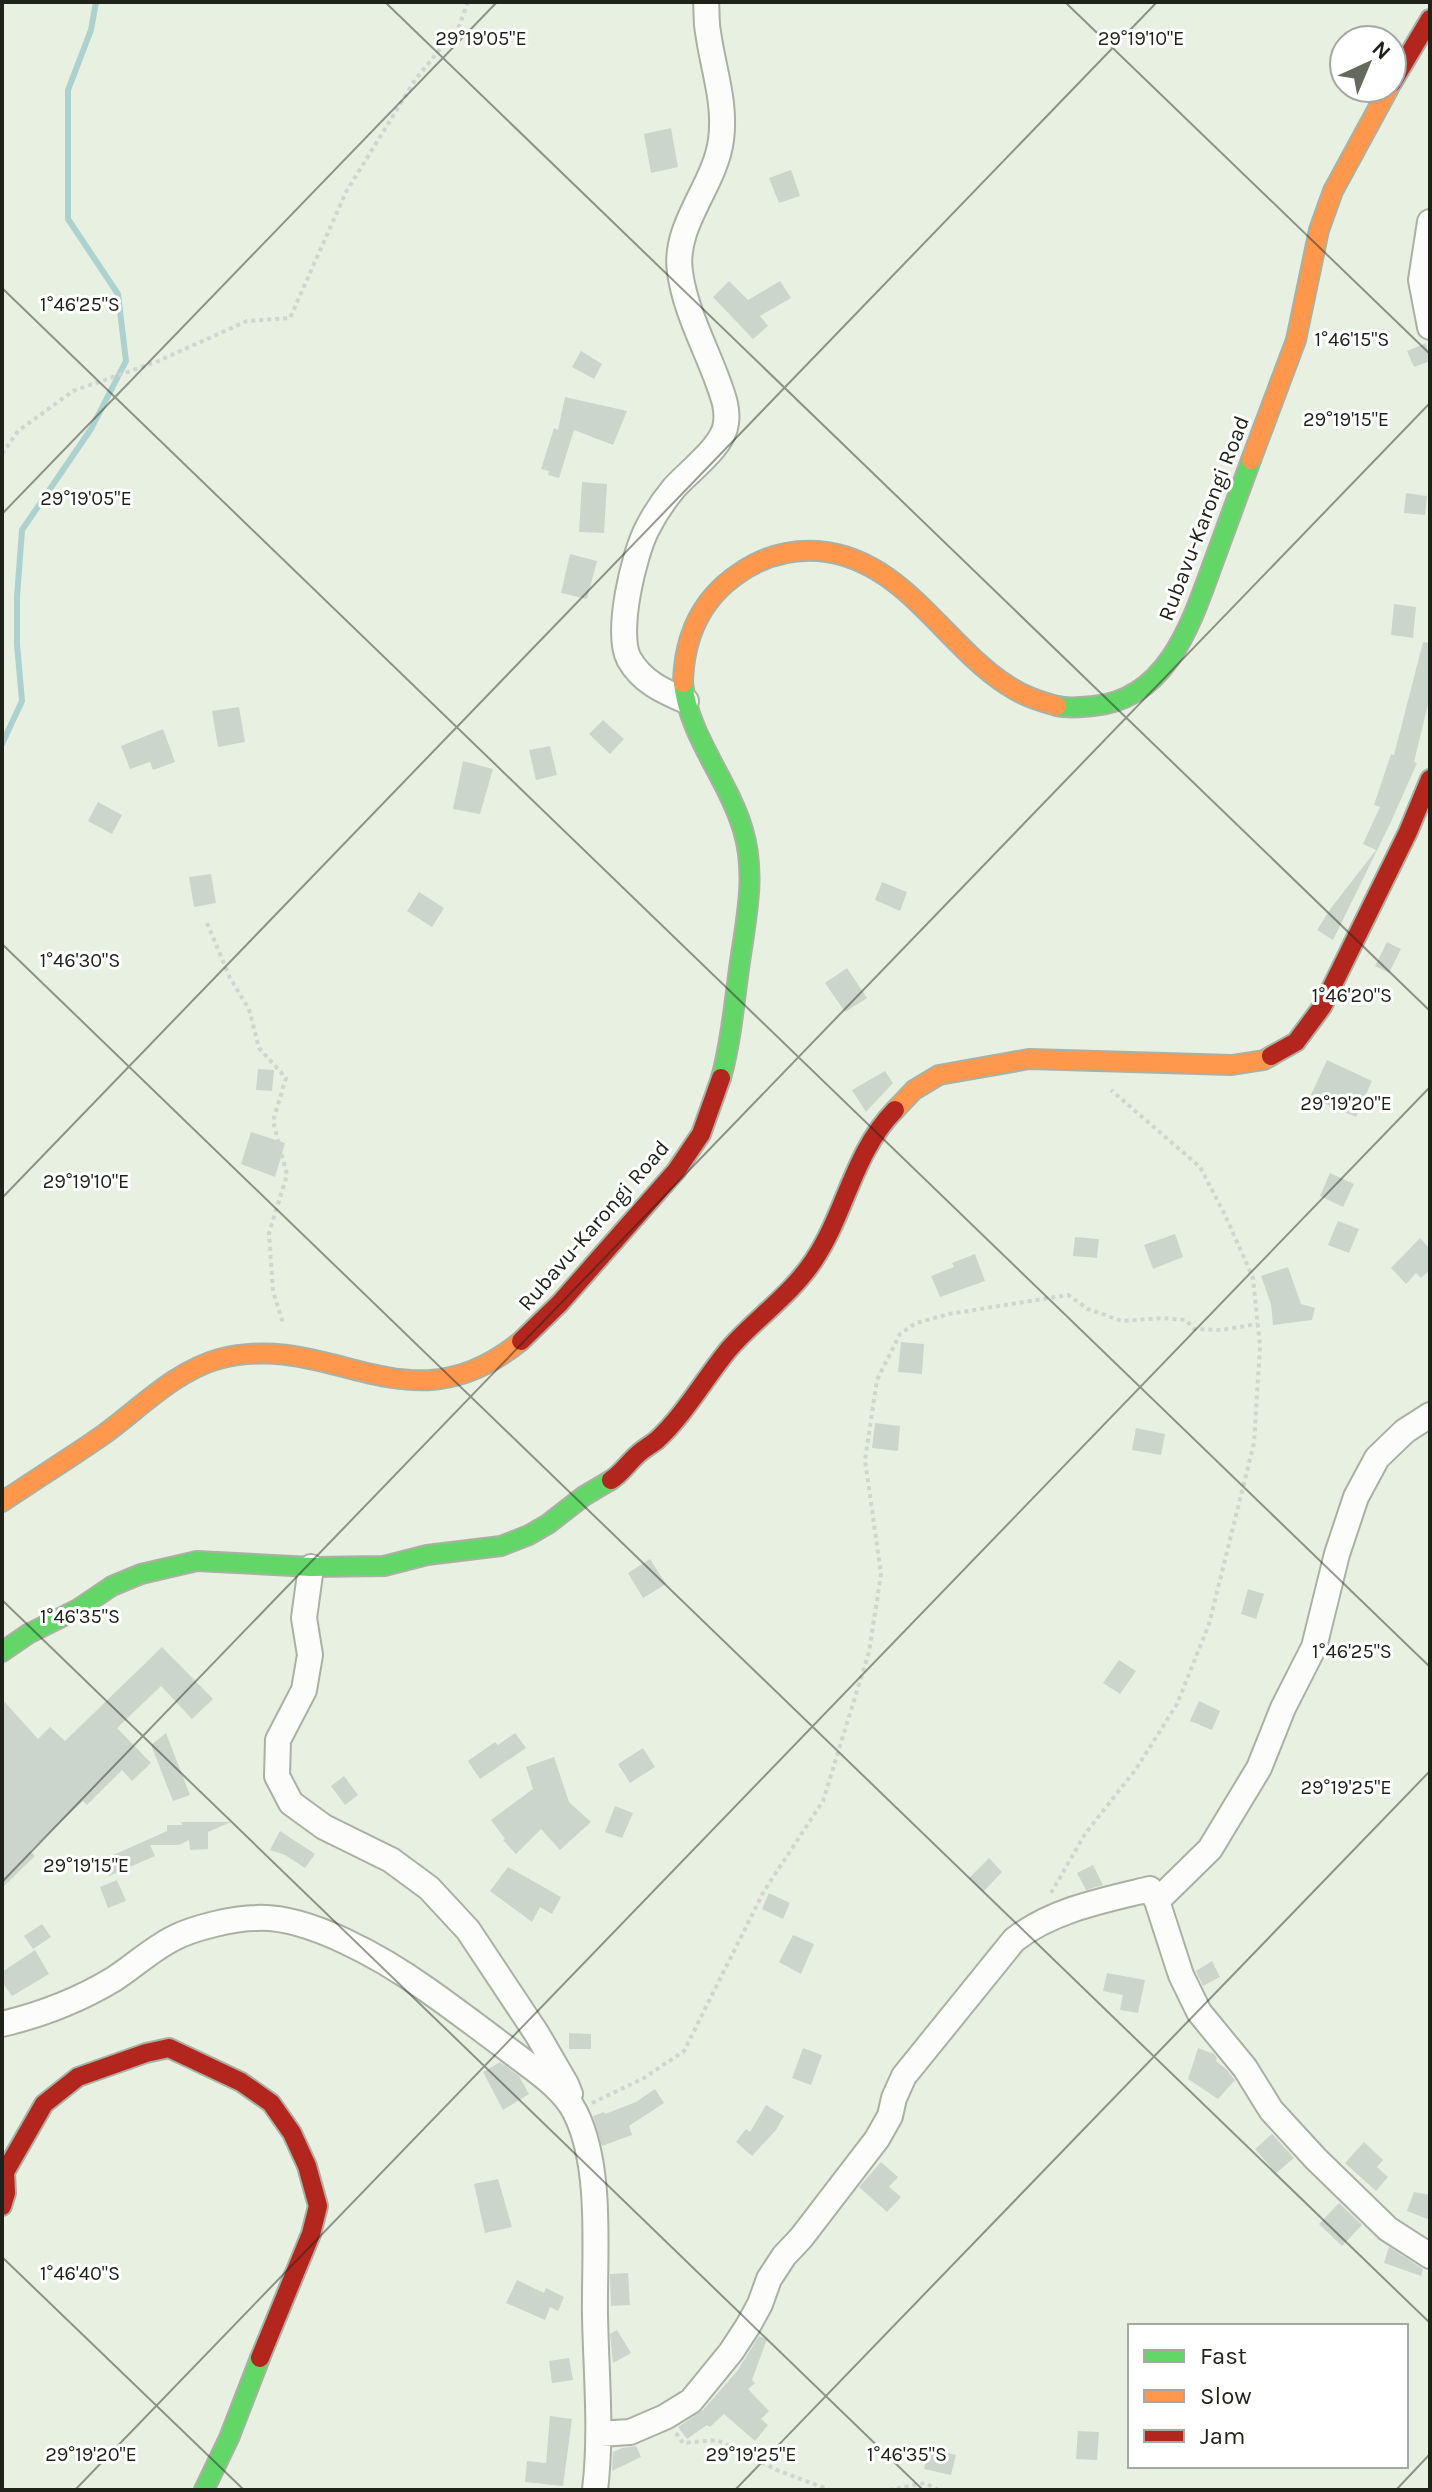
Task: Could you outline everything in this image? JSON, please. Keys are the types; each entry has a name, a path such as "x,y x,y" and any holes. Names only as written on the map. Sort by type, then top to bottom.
{"main road":[{"path":"1408,56 1430,19"},
{"name":"Rubavu-Karongi Road","path":"2,1502 182,1378 213,1361 251,1353 329,1362 388,1378 428,1381 455,1377 487,1366 510,1351 572,1291 698,1141 726,1066 750,892 749,858 743,824 711,764 686,701 681,664 687,638 708,599 743,570 779,554 803,550 838,552 877,569 902,589 966,652 1027,698 1081,709 1134,695 1153,680 1178,649 1203,594 1296,340 1319,230 1333,191 1380,104"},
{"path":"2,1652 112,1586 141,1574 197,1561 311,1567 384,1566 427,1555 501,1546 548,1524 584,1496 616,1477 658,1439 730,1348 795,1285 815,1259 831,1228 861,1156 883,1122 914,1090 939,1075 1029,1059 1232,1065 1264,1060 1296,1042 1329,996 1408,832 1430,779"},
{"path":"2,2206 6,2193 5,2172 44,2104 78,2077 169,2048 241,2082 271,2103 292,2133 307,2166 318,2206 311,2234 229,2438 204,2490"}],"street":[{"path":"686,701 656,689 641,675 629,658 623,621 645,531 674,489 714,447 726,428 727,410 679,271 682,239 716,166 721,142 723,115 706,2"},
{"path":"1430,222 1421,280 1430,327"},
{"path":"1157,1901 1210,1849 1259,1768 1283,1708 1314,1647 1337,1554 1356,1497 1377,1458 1405,1431 1430,1415"},
{"path":"311,1567 304,1618 310,1655 304,1690 278,1740 277,1776 291,1803 324,1827 391,1860 429,1888 468,1930 566,2084 588,2153 596,2224 599,2434 595,2490"},
{"path":"599,2434 630,2432 665,2417 691,2401 731,2352 784,2256 877,2139 890,2116 904,2076 1014,1940 1051,1918 1150,1889 1157,1901 1181,1975 1199,2012 1245,2068 1271,2110 1388,2229 1430,2256"},
{"path":"2,2024 88,1993 116,1978 175,1937 255,1918 286,1920 326,1933 412,1979 537,2072 560,2092 575,2111"}],"path":[{"path":"2,454 18,431 73,391 156,362 247,321 290,318 346,192 415,80 459,26 468,2"},
{"path":"207,923 230,978 249,1009 259,1048 286,1078 273,1121 287,1175 269,1233 273,1291 293,1356"},
{"path":"1032,1927 1085,1834 1136,1769 1177,1704 1209,1624 1254,1443 1260,1346 1253,1278 1200,1167 1109,1088"},
{"path":"575,2111 644,2078 684,2051 764,1891 823,1801 869,1652 881,1574 865,1460 877,1380 900,1334 916,1323 949,1314 1068,1295 1088,1309 1122,1321 1186,1320 1194,1329 1221,1330 1257,1324"},
{"path":"665,2417 683,2443 717,2440 779,2471 830,2490"},
{"path":"889,2490 925,2483 938,2490"}],"building":[{"path":"671,128 678,167 651,173 644,134"},
{"path":"791,170 800,196 779,203 769,178"},
{"path":"729,281 748,300 780,281 791,298 760,316 768,326 753,339 713,297"},
{"path":"1426,343 1430,361 1414,367 1407,351"},
{"path":"581,351 602,364 594,379 572,367"},
{"path":"565,397 627,411 613,445 574,430 559,478 541,469 554,428 558,430"},
{"path":"582,482 607,484 604,533 579,532"},
{"path":"1406,493 1427,496 1425,515 1404,513"},
{"path":"570,554 597,561 587,599 561,593"},
{"path":"1394,604 1416,607 1413,638 1391,635"},
{"path":"1423,642 1430,643 1430,696 1414,762 1417,763 1390,824 1333,940 1317,930 1376,850 1363,844 1380,807 1374,805 1391,754 1394,755"},
{"path":"239,707 245,742 218,747 212,711"},
{"path":"603,720 624,739 610,754 589,734"},
{"path":"163,729 175,762 153,770 150,762 130,769 121,746"},
{"path":"550,746 557,775 536,780 529,750"},
{"path":"463,761 493,769 480,814 453,809"},
{"path":"98,802 122,815 112,834 88,821"},
{"path":"211,874 216,903 194,907 189,877"},
{"path":"882,882 907,892 900,911 875,900"},
{"path":"419,892 444,908 432,927 407,911"},
{"path":"1387,942 1401,949 1389,973 1375,966"},
{"path":"847,968 867,998 845,1012 825,983"},
{"path":"1327,1060 1372,1081 1356,1117 1310,1097"},
{"path":"258,1069 274,1070 272,1091 256,1090"},
{"path":"885,1071 893,1083 866,1112 852,1090"},
{"path":"251,1132 285,1143 275,1177 241,1164"},
{"path":"1330,1173 1354,1184 1343,1207 1320,1196"},
{"path":"1338,1221 1359,1229 1349,1253 1328,1245"},
{"path":"1175,1234 1183,1257 1153,1269 1144,1245"},
{"path":"1075,1237 1099,1239 1097,1258 1073,1256"},
{"path":"1420,1238 1430,1249 1430,1270 1421,1278 1416,1273 1406,1284 1391,1268"},
{"path":"975,1254 985,1281 940,1297 931,1276"},
{"path":"1288,1267 1301,1304 1315,1308 1312,1320 1273,1325 1271,1304 1261,1276"},
{"path":"901,1342 924,1344 922,1374 898,1372"},
{"path":"875,1423 900,1426 898,1451 872,1448"},
{"path":"1136,1428 1165,1434 1161,1455 1132,1450"},
{"path":"650,1559 666,1584 643,1598 628,1573"},
{"path":"1248,1589 1264,1594 1256,1619 1241,1614"},
{"path":"162,1647 213,1699 192,1719 161,1686 117,1728 151,1763 132,1781 122,1770 87,1805 83,1801 30,1851 35,1856 2,1888 2,1699 38,1739 50,1727 65,1741"},
{"path":"1119,1660 1136,1671 1120,1694 1103,1683"},
{"path":"1199,1701 1220,1711 1212,1730 1190,1721"},
{"path":"166,1733 190,1795 173,1801 151,1745"},
{"path":"515,1733 526,1748 480,1779 468,1761 495,1742 498,1745"},
{"path":"643,1748 655,1767 630,1783 618,1764"},
{"path":"554,1757 569,1802 591,1822 560,1850 541,1829 516,1854 491,1820 533,1789 526,1767"},
{"path":"344,1776 358,1795 345,1805 331,1786"},
{"path":"615,1806 633,1813 622,1838 605,1832"},
{"path":"181,1822 231,1822 208,1832 208,1849 190,1850 189,1840 179,1845 150,1845 155,1856 109,1876 102,1860 167,1831 167,1825 183,1825"},
{"path":"280,1831 315,1854 305,1868 285,1855 270,1850"},
{"path":"989,1858 1002,1872 983,1892 969,1878"},
{"path":"1093,1865 1103,1885 1086,1890 1077,1873"},
{"path":"508,1867 561,1897 552,1914 540,1907 532,1922 490,1891"},
{"path":"117,1880 126,1901 108,1908 100,1887"},
{"path":"769,1893 790,1903 783,1919 762,1909"},
{"path":"42,1924 51,1937 33,1949 24,1936"},
{"path":"793,1935 814,1944 801,1974 779,1962"},
{"path":"35,1950 49,1974 12,1996 2,1982 2,1972"},
{"path":"1212,1961 1220,1977 1203,1986 1196,1971"},
{"path":"1107,1973 1145,1980 1138,2013 1120,2010 1123,1995 1103,1991"},
{"path":"569,2033 591,2034 591,2049 569,2049"},
{"path":"803,2048 822,2055 811,2085 792,2078"},
{"path":"1198,2048 1214,2054 1216,2061 1235,2080 1218,2099 1188,2079"},
{"path":"500,2062 519,2076 529,2094 503,2110 483,2072"},
{"path":"655,2089 664,2103 629,2126 632,2135 602,2146 593,2116 636,2102"},
{"path":"766,2105 784,2116 776,2130 752,2156 736,2142 746,2129 750,2132"},
{"path":"1272,2134 1294,2158 1276,2173 1255,2149"},
{"path":"1364,2142 1383,2160 1377,2167 1388,2177 1376,2191 1345,2163"},
{"path":"881,2162 898,2177 889,2187 901,2197 887,2212 859,2187"},
{"path":"498,2179 512,2227 485,2233 474,2184"},
{"path":"1414,2192 1430,2195 1430,2220 1407,2211"},
{"path":"1339,2203 1362,2225 1342,2246 1319,2224"},
{"path":"1389,2247 1423,2269 1421,2276 1384,2263"},
{"path":"628,2273 630,2305 611,2306 610,2274"},
{"path":"517,2280 544,2293 546,2288 564,2297 558,2311 550,2307 545,2320 506,2303"},
{"path":"617,2330 631,2353 613,2363 610,2334"},
{"path":"759,2336 767,2339 752,2380 755,2383 748,2389 769,2411 761,2419 768,2425 755,2441 724,2414 710,2427 707,2425 687,2439 678,2427 703,2410 738,2370"},
{"path":"569,2358 573,2380 552,2383 549,2361"},
{"path":"550,2416 572,2419 563,2486 525,2482 527,2461 546,2463"},
{"path":"1078,2431 1099,2432 1097,2460 1076,2459"},
{"path":"636,2446 641,2457 612,2471 613,2452"},
{"path":"928,2448 956,2455 951,2475 924,2469"}],"waterway":[{"path":"2,744 22,701 17,644 22,530 91,429 126,361 118,294 68,219 68,90 91,30 96,2"}],"traffic: fast":[{"path":"1057,706 1094,706 1120,700 1142,688 1160,672 1175,652 1198,605 1251,460"},
{"path":"683,683 693,722 743,830 749,865 747,917 721,1078"},
{"path":"2,1652 112,1586 141,1574 197,1561 311,1567 384,1566 427,1555 501,1546 548,1524 611,1480"},
{"path":"204,2490 229,2438 260,2358"}],"traffic: slow":[{"path":"1251,460 1296,340 1319,230 1333,191 1380,104"},
{"path":"683,683 687,651 697,621 725,584 766,559 797,551 818,551 848,557 874,569 898,585 962,647 1007,685 1031,698 1057,706"},
{"path":"895,1110 914,1090 939,1075 1029,1059 1232,1065 1271,1056"},
{"path":"2,1502 103,1435 172,1381 219,1359 260,1353 298,1357 405,1380 442,1379 480,1367 521,1341"}],"traffic: jam":[{"path":"1408,56 1430,19"},
{"path":"1271,1056 1296,1042 1322,1007 1408,832 1430,779"},
{"path":"521,1341 560,1303 676,1171 701,1134 721,1078"},
{"path":"611,1480 667,1430 729,1349 805,1273 825,1242 869,1145 895,1110"},
{"path":"2,2206 6,2193 5,2172 44,2104 78,2077 169,2048 241,2082 271,2103 292,2133 307,2166 318,2206 311,2234 260,2358"}]}
